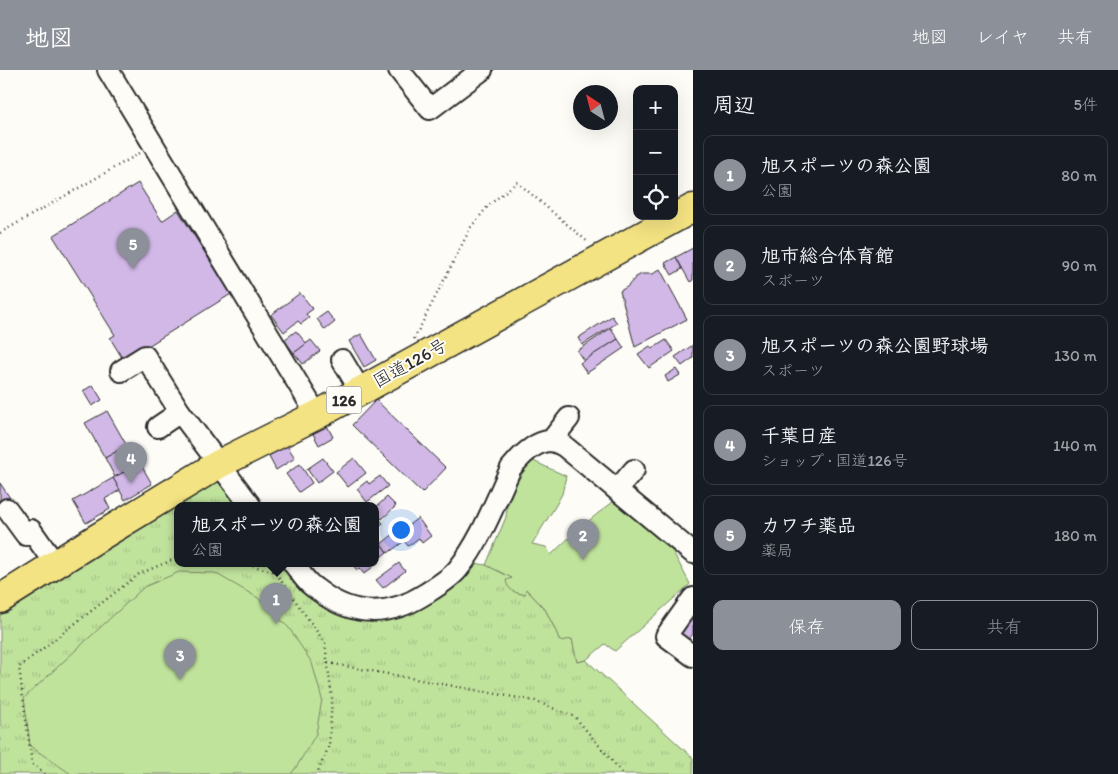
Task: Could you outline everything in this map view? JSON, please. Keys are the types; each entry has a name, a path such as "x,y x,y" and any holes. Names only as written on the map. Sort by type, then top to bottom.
{"highway":[{"name":"国道126号","path":"0,599 219,464 317,415 693,208"}],"street":[{"path":"108,70 317,415"},
{"path":"399,70 430,109 482,70"},
{"path":"121,371 145,356 180,412 248,502"},
{"path":"342,360 360,390"},
{"path":"158,427 180,412"},
{"path":"551,441 570,418"},
{"path":"296,567 308,582 330,599 344,606 373,611 390,609 418,599 457,571 478,538 511,468 537,444 551,441 564,446 693,553"},
{"path":"617,490 634,470"},
{"path":"6,509 55,564"},
{"path":"693,598 666,636 693,656"}],"path":[{"path":"0,233 153,146"},
{"path":"413,342 471,226 489,205 517,182 606,257"},
{"path":"45,774 32,764 18,667 139,574 174,559"},
{"path":"257,567 275,572 325,643 332,698 329,746 317,774"},
{"path":"328,663 535,701 575,717 623,774"}],"green space":[{"path":"531,460 566,476 562,494 532,544 546,547 551,555 581,527 613,502 646,520 658,537 672,550 690,584 615,651 605,644 586,660 577,662 572,639 560,641 545,609 526,589 525,594 510,589 506,580 512,578 486,565 506,517 507,506 512,492"},
{"path":"221,475 241,502 177,502"},
{"path":"174,504 174,567 289,567 374,620 474,563 486,565 513,578 507,585 515,592 525,594 525,588 545,609 560,640 572,639 577,662 586,660 693,758 693,774 0,774 0,615 40,586"},
{"path":"179,572 215,573 258,598 289,628 312,663 322,699 316,734 291,774 71,774 30,746 24,698 144,587"}],"building":[{"path":"138,183 162,221 178,210 231,294 124,361 110,338 115,335 53,236"},
{"path":"693,248 693,280 690,282 676,257"},
{"path":"676,257 682,269 672,275 665,263"},
{"path":"660,269 687,319 635,347 620,291 627,287 636,277 642,274 653,274"},
{"path":"300,293 313,309 306,314 309,318 301,324 298,321 284,332 271,315"},
{"path":"327,312 335,322 325,330 317,319"},
{"path":"612,316 617,323 582,345 578,338"},
{"path":"611,328 618,339 584,361 577,351"},
{"path":"296,331 307,344 294,353 284,340"},
{"path":"361,334 376,360 364,367 349,341"},
{"path":"618,339 624,348 587,373 580,363"},
{"path":"311,340 320,351 303,364 294,353"},
{"path":"666,340 674,351 649,368 638,354 650,346 652,349"},
{"path":"693,345 693,358 682,366 675,357"},
{"path":"676,369 680,375 668,382 665,376"},
{"path":"93,385 102,400 92,406 83,391"},
{"path":"376,400 446,468 422,493 352,425"},
{"path":"107,411 127,446 105,458 85,423"},
{"path":"325,422 333,437 319,445 311,430"},
{"path":"129,444 140,463 115,477 105,458"},
{"path":"286,444 295,458 276,470 268,455"},
{"path":"323,458 333,471 317,483 307,469"},
{"path":"354,458 366,473 348,487 336,472"},
{"path":"140,463 152,484 125,500 113,478"},
{"path":"300,464 312,483 299,492 286,474"},
{"path":"380,476 388,486 367,502 357,489 367,481 369,484"},
{"path":"113,478 120,490 105,499 110,509 86,523 73,501"},
{"path":"0,483 10,498 0,506"},
{"path":"387,497 396,506 382,519 379,516 379,504"},
{"path":"379,518 383,523 379,526"},
{"path":"418,518 431,536 422,543 419,538 408,546 398,533"},
{"path":"395,533 403,542 388,553 381,544"},
{"path":"379,541 387,552 379,558"},
{"path":"399,563 405,571 383,588 376,580"},
{"path":"354,567 373,567 364,574 359,568 357,570"},
{"path":"691,620 693,622 693,634 686,643 678,637"}],"place":[{"name":"カワチ薬品","path":"133,269"},
{"name":"千葉日産","path":"131,483"},
{"name":"旭市総合体育館","path":"583,560"},
{"name":"旭スポーツの森公園","path":"276,624"},
{"name":"旭スポーツの森公園野球場","path":"180,680"}]}
